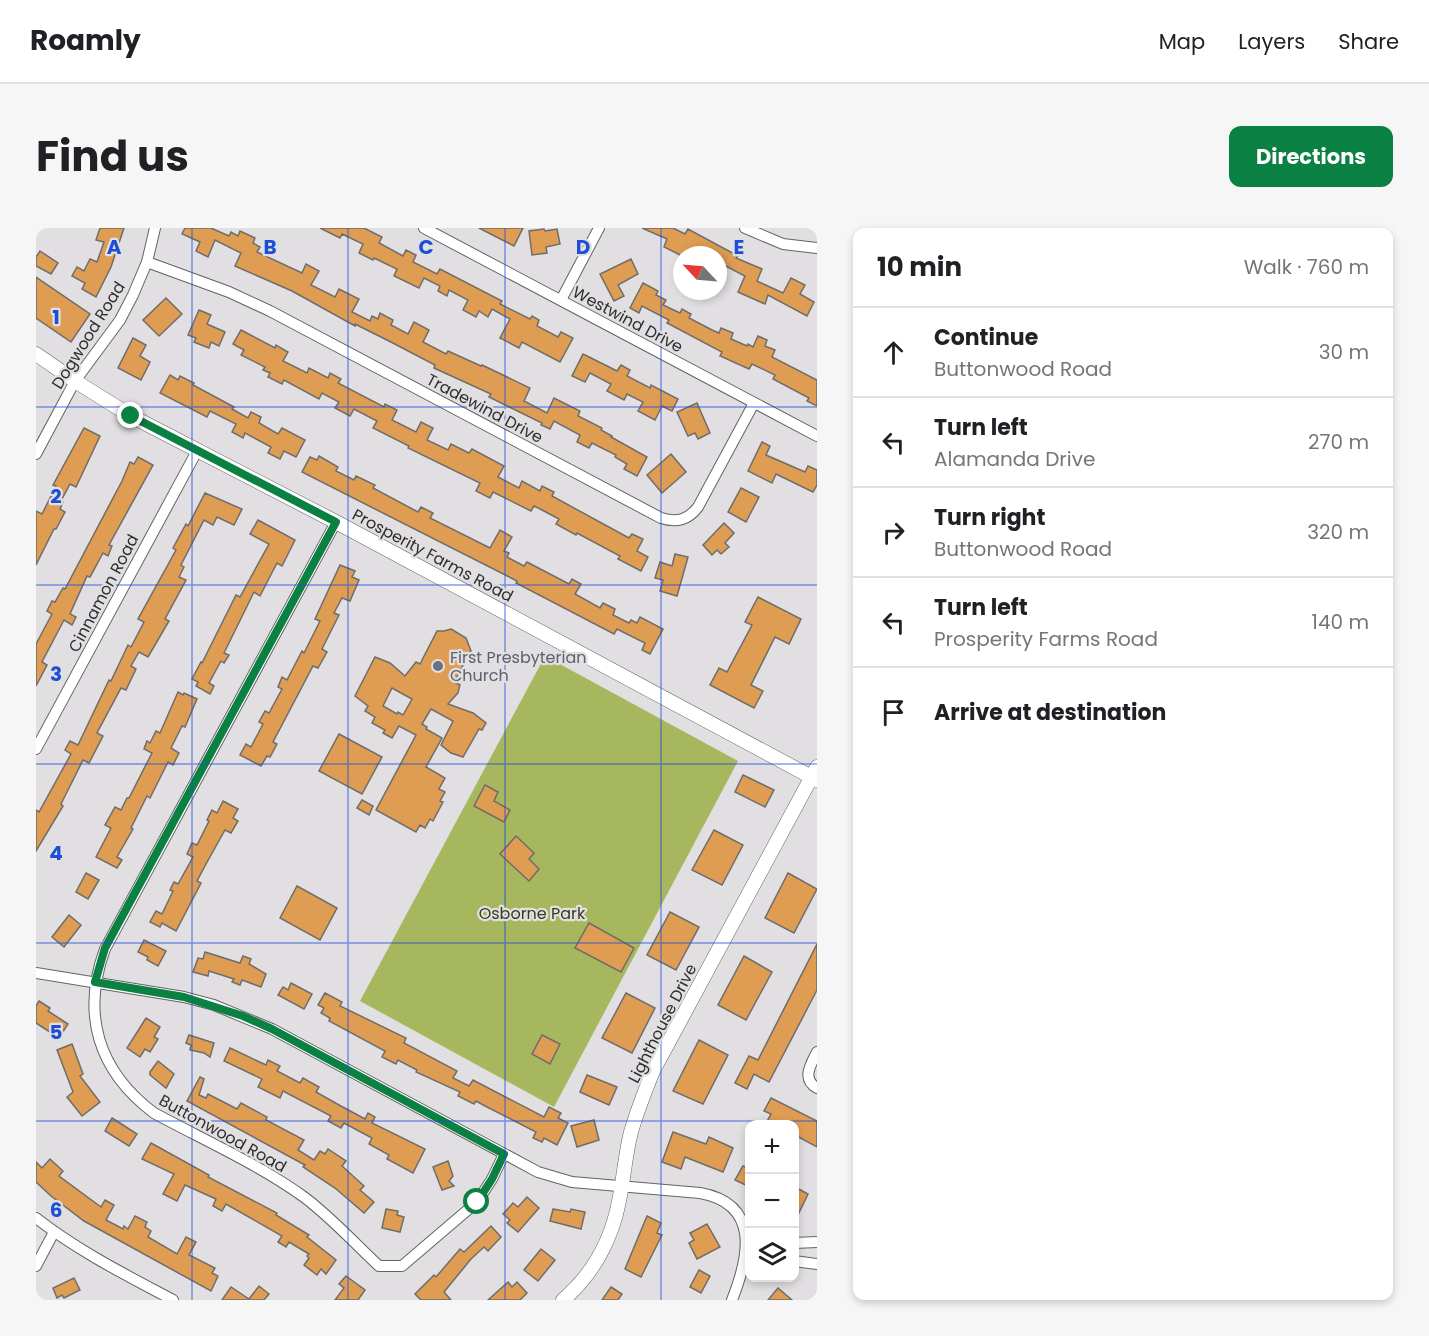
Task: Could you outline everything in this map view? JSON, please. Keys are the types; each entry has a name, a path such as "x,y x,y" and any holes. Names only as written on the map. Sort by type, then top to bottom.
{"street":[{"name":"Dogwood Road","path":"36,454 75,381 120,320 147,262 155,228"},
{"name":"Westwind Drive","path":"424,228 817,436"},
{"path":"561,300 600,228"},
{"path":"746,228 783,244 817,248"},
{"name":"Tradewind Drive","path":"147,262 229,292 270,311 669,521 686,518 698,507 754,403"},
{"name":"Prosperity Farms Road","path":"36,354 131,416 815,775"},
{"name":"Cinnamon Road","path":"36,749 197,451"},
{"name":"Buttonwood Road","path":"336,522 105,948 95,982 95,1019 104,1054 115,1074 139,1102 154,1113 304,1197 328,1216 379,1266 402,1266 477,1202 504,1154"},
{"name":"Lighthouse Drive","path":"563,1300 585,1277 602,1251 614,1222 631,1132 653,1071 815,775"},
{"path":"36,973 184,997 243,1016 272,1029 538,1172 572,1182 700,1193 716,1198 737,1214 745,1229"},
{"path":"817,1052 808,1070 808,1078 817,1088"},
{"path":"36,1218 54,1233 88,1254 172,1300"},
{"path":"36,1266 54,1233"},
{"path":"799,1243 817,1242"},
{"path":"799,1262 817,1264"},
{"path":"732,1300 745,1265"}],"green space":[{"name":"Osborne Park","path":"545,656 738,761 554,1107 360,1001"}],"building":[{"path":"100,228 124,228 111,267 96,297 82,289 85,283 72,276 77,267 84,271 90,259 97,262 104,242 96,240"},
{"path":"185,228 211,228 229,236 231,232 238,236 240,231 255,238 253,243 260,247 257,252 302,273 306,264 319,271 311,285 335,297 339,289 359,299 352,312 370,321 372,316 378,319 380,313 393,320 391,325 408,334 414,322 429,330 423,342 446,354 448,351 482,365 530,388 524,401 547,413 554,398 580,411 578,416 602,428 601,430 611,437 647,457 637,476 624,469 627,464 615,457 616,455 592,443 589,448 577,442 580,435 554,421 550,429 541,425 542,423 489,397 491,394 434,368 435,365 391,342 355,324 355,326 292,291 235,266 241,253 215,240 208,257 196,251 200,242 182,234"},
{"path":"320,228 364,228 382,237 379,243 403,256 406,250 416,255 413,262 437,274 440,269 502,301 500,304 530,319 532,316 539,320 537,326 558,337 561,332 573,338 560,362 522,342 519,348 500,338 510,319 492,309 488,317 479,311 476,317 463,310 468,300 449,290 447,296 438,291 440,286 424,278 419,288 394,276 397,269 359,253 363,244 342,234 340,238"},
{"path":"479,228 523,228 514,246"},
{"path":"642,228 673,228 685,234 688,229 719,246 673,246 673,252 664,247 667,239"},
{"path":"544,229 545,231 557,229 560,244 546,247 547,253 532,255 529,231"},
{"path":"727,250 738,256 736,258 762,269 757,281 783,293 791,278 805,285 800,294 814,302 807,316 768,295 765,304 738,292 745,276 727,267"},
{"path":"40,251 58,263 51,274 36,266 36,257"},
{"path":"631,259 638,274 618,285 624,296 614,301 600,274"},
{"path":"36,277 90,314 71,342 36,318"},
{"path":"643,283 658,291 656,295 666,300 663,305 680,313 682,309 691,314 689,318 719,333 721,328 733,333 731,339 753,347 758,336 767,340 765,346 775,350 772,357 817,380 817,406 807,401 809,398 773,379 775,375 752,364 749,369 720,356 722,352 667,323 669,320 642,306 639,313 630,308"},
{"path":"166,298 182,314 159,336 143,320"},
{"path":"199,310 211,315 207,324 225,332 219,346 211,342 209,348 194,342 196,338 188,335"},
{"path":"241,330 275,348 276,345 288,352 283,361 307,373 309,368 328,378 330,373 341,379 338,383 384,407 385,404 397,410 392,420 416,432 421,422 433,428 427,440 448,450 451,444 469,453 472,449 504,466 498,477 519,488 522,481 540,491 542,486 554,492 552,496 629,538 632,534 643,539 637,551 648,557 641,571 618,559 620,556 556,524 559,519 534,506 531,511 493,492 490,498 476,491 480,483 373,428 377,421 354,409 350,416 335,408 339,402 322,393 319,399 284,380 282,384 268,377 270,373 263,370 265,367 241,355 244,350 233,344"},
{"path":"133,338 146,345 140,356 150,362 141,380 118,368"},
{"path":"583,354 617,371 621,365 630,370 627,376 678,399 672,411 662,406 655,420 638,411 643,402 627,394 624,400 607,391 611,384 590,373 585,382 572,376"},
{"path":"170,375 178,380 180,376 194,383 193,385 234,407 232,409 248,418 251,412 261,417 259,423 278,434 282,428 305,440 296,457 284,451 280,459 268,453 271,447 245,433 243,438 232,432 236,424 210,411 207,417 160,393"},
{"path":"697,403 710,433 698,439 695,433 688,436 677,412"},
{"path":"84,428 100,436 76,487 70,484 61,501 63,502 60,509 65,512 36,565 36,511 42,514 56,486 53,485"},
{"path":"762,442 770,446 766,455 805,472 808,466 817,470 817,485 813,492 776,474 772,483 748,471"},
{"path":"671,454 686,472 662,493 647,475"},
{"path":"319,456 338,467 336,471 354,480 356,476 375,485 373,488 418,512 421,507 433,513 430,518 490,548 500,530 512,537 504,551 509,553 507,557 524,566 527,562 569,584 572,579 581,584 575,594 600,608 603,603 615,609 613,615 629,623 631,620 637,623 640,617 663,629 650,654 642,650 645,643 617,629 614,634 516,583 517,581 302,472 310,457 317,460"},
{"path":"138,457 153,465 109,545 112,546 108,556 103,553 90,577 87,576 70,614 76,617 72,625 64,620 42,662 47,665 36,686 36,644 52,614 47,611 52,601 55,602 63,588 65,589 130,462 134,464"},
{"path":"741,488 759,497 746,522 728,512"},
{"path":"205,493 242,509 234,525 217,517 213,525 204,520 181,565 184,567 179,577 186,580 165,619 169,621 148,657 139,652 131,666 136,669 126,690 121,688 97,733 103,736 89,763 83,760 61,804 63,806 36,851 36,810 39,812 71,754 65,750 70,741 78,745 109,680 111,681 128,645 131,647 144,622 138,619 176,550 173,548 186,524 188,526"},
{"path":"258,520 295,540 282,566 277,563 260,596 254,592 224,653 229,655 224,663 221,661 209,683 214,686 210,694 196,686 198,682 192,679 236,595 240,597 269,544 250,534"},
{"path":"724,523 734,533 725,543 729,547 721,554 717,550 712,555 703,545"},
{"path":"675,554 688,557 677,596 660,591 663,580 655,578 660,562 672,566"},
{"path":"340,565 355,571 352,577 359,580 350,601 342,598 334,613 339,615 322,649 327,652 318,668 313,666 273,742 277,744 270,757 267,756 261,766 240,755 246,744 251,747 263,724 259,722 265,711 269,713 282,689 278,687 282,677 287,680 302,651 304,653 320,621 315,619"},
{"path":"758,597 801,619 789,644 775,637 751,685 763,691 754,708 710,685 719,668 727,672 752,625 745,622"},
{"path":"451,629 466,638 471,651 454,682 460,685 458,693 448,704 473,713 486,723 482,730 479,729 463,757 451,753 441,745 453,721 431,709 422,724 427,727 426,729 442,738 426,767 445,778 439,789 445,792 440,801 443,802 433,821 430,819 425,828 420,825 416,832 376,810 416,735 399,726 392,738 383,733 385,730 372,723 375,717 365,711 368,706 355,696 375,657 390,663 405,676 416,662 420,664 437,631","holes":["392,688 412,699 403,715 383,706"]},
{"path":"178,692 197,699 185,727 182,726 171,748 179,753 173,765 168,762 150,798 147,796 131,828 133,829 117,857 122,860 117,868 96,857 111,828 105,825 115,807 121,810 129,798 152,753 144,749 147,741 150,743 156,731 160,733"},
{"path":"339,734 382,757 362,794 319,771"},
{"path":"743,775 774,790 765,807 735,792"},
{"path":"485,785 498,792 494,801 510,810 504,822 474,806"},
{"path":"362,800 373,806 369,815 357,808"},
{"path":"223,801 238,809 233,818 238,821 231,833 225,830 197,881 201,883 176,931 162,923 160,927 150,922 156,911 162,914 173,891 170,890 174,882 178,884 193,857 187,854 192,843 197,845 212,810 217,813"},
{"path":"714,830 743,845 722,885 692,870"},
{"path":"516,836 534,853 529,859 539,869 529,881 500,854"},
{"path":"86,873 99,880 88,899 76,892"},
{"path":"788,873 817,889 794,933 765,918"},
{"path":"297,886 337,908 320,940 280,918"},
{"path":"670,912 699,927 676,970 647,955"},
{"path":"69,915 81,925 64,947 52,937"},
{"path":"589,923 634,948 621,972 575,948"},
{"path":"144,940 166,951 158,966 138,952"},
{"path":"817,944 817,990 769,1082 754,1074 747,1089 735,1083 749,1056 758,1060"},
{"path":"205,952 240,963 243,956 251,959 249,964 266,974 261,987 242,980 240,985 232,982 234,979 209,971 208,976 193,972 198,958 203,959"},
{"path":"744,956 772,972 746,1020 718,1005"},
{"path":"291,983 312,994 304,1009 278,995 283,987 288,990"},
{"path":"325,993 342,1002 340,1006 406,1038 404,1043 457,1071 453,1078 469,1086 473,1080 544,1117 549,1107 561,1113 558,1118 568,1123 557,1145 544,1138 542,1142 533,1138 536,1132 476,1101 474,1104 458,1096 460,1092 416,1072 417,1070 398,1060 396,1064 382,1057 385,1051 329,1021 330,1018 321,1013 324,1008 318,1005"},
{"path":"626,993 655,1008 632,1053 602,1038"},
{"path":"39,1001 50,1008 48,1011 68,1024 59,1038 36,1023 36,1006"},
{"path":"146,1018 160,1027 154,1037 158,1039 150,1052 145,1049 140,1057 127,1048"},
{"path":"189,1035 214,1043 210,1057 190,1050 191,1045 186,1043"},
{"path":"542,1035 560,1044 550,1064 532,1054"},
{"path":"699,1040 728,1055 703,1104 673,1091"},
{"path":"72,1044 83,1074 80,1076 100,1102 82,1116 67,1097 73,1092 57,1050"},
{"path":"230,1048 266,1065 268,1060 280,1066 277,1071 300,1083 303,1078 319,1087 316,1092 365,1119 368,1113 375,1117 372,1123 425,1149 413,1173 387,1159 389,1155 369,1144 372,1138 344,1123 341,1128 328,1121 331,1116 283,1091 280,1098 258,1087 262,1079 224,1061"},
{"path":"158,1061 174,1074 166,1088 150,1075"},
{"path":"587,1075 617,1087 609,1105 580,1092"},
{"path":"200,1077 204,1079 199,1095 206,1098 208,1094 237,1109 241,1103 267,1117 266,1120 304,1140 298,1150 314,1160 320,1151 325,1154 328,1149 346,1161 342,1166 364,1186 360,1190 374,1202 364,1213 335,1188 303,1167 305,1165 187,1101"},
{"path":"771,1098 817,1121 817,1147 799,1137 799,1120 768,1120 771,1114 764,1111"},
{"path":"112,1118 137,1134 129,1146 105,1131"},
{"path":"594,1120 599,1140 577,1147 571,1126"},
{"path":"673,1132 706,1144 709,1137 733,1148 723,1172 685,1157 681,1169 662,1162"},
{"path":"151,1143 209,1175 208,1177 277,1213 276,1215 309,1235 307,1237 336,1260 326,1274 321,1269 317,1275 304,1265 309,1254 289,1242 286,1247 278,1242 282,1236 226,1204 222,1211 213,1206 216,1199 185,1185 177,1201 163,1194 174,1174 142,1159"},
{"path":"50,1159 63,1171 59,1176 101,1207 105,1200 114,1205 106,1220 123,1229 124,1226 128,1229 135,1216 147,1222 145,1227 151,1231 148,1237 177,1254 186,1237 196,1242 189,1255 215,1268 212,1273 218,1276 211,1291 84,1221 51,1196 36,1182 36,1162 42,1168"},
{"path":"448,1161 453,1176 449,1181 454,1186 442,1190 433,1167"},
{"path":"743,1166 745,1167 745,1185 735,1180"},
{"path":"799,1189 808,1194 799,1213"},
{"path":"527,1197 539,1208 518,1232 507,1223 510,1220 503,1214 513,1203 518,1207"},
{"path":"386,1209 398,1211 397,1215 404,1217 400,1232 382,1228"},
{"path":"553,1209 585,1212 581,1229 550,1221"},
{"path":"647,1216 661,1223 657,1233 662,1235 641,1277 625,1269"},
{"path":"707,1224 720,1247 697,1259 689,1243 694,1240 690,1233"},
{"path":"491,1226 501,1237 488,1251 484,1247 471,1259 444,1292 451,1300 421,1300 415,1294 434,1275 436,1277 460,1249 464,1252"},
{"path":"541,1249 555,1260 538,1281 524,1270"},
{"path":"699,1270 710,1276 701,1293 690,1287"},
{"path":"346,1276 365,1290 358,1300 335,1300 344,1288 339,1284"},
{"path":"74,1278 80,1290 64,1298 62,1295 57,1298 53,1288"},
{"path":"508,1282 512,1287 517,1282 527,1293 520,1300 488,1300"},
{"path":"259,1286 269,1294 264,1300 222,1300 231,1287 249,1299"},
{"path":"611,1287 622,1294 618,1300 602,1300"},
{"path":"778,1288 792,1300 768,1300"}],"place":[{"name":"First Presbyterian Church","path":"438,666"}],"route":[{"path":"131,416 336,522 105,948 95,982 184,997 243,1016 272,1029 504,1154 477,1202"}]}
